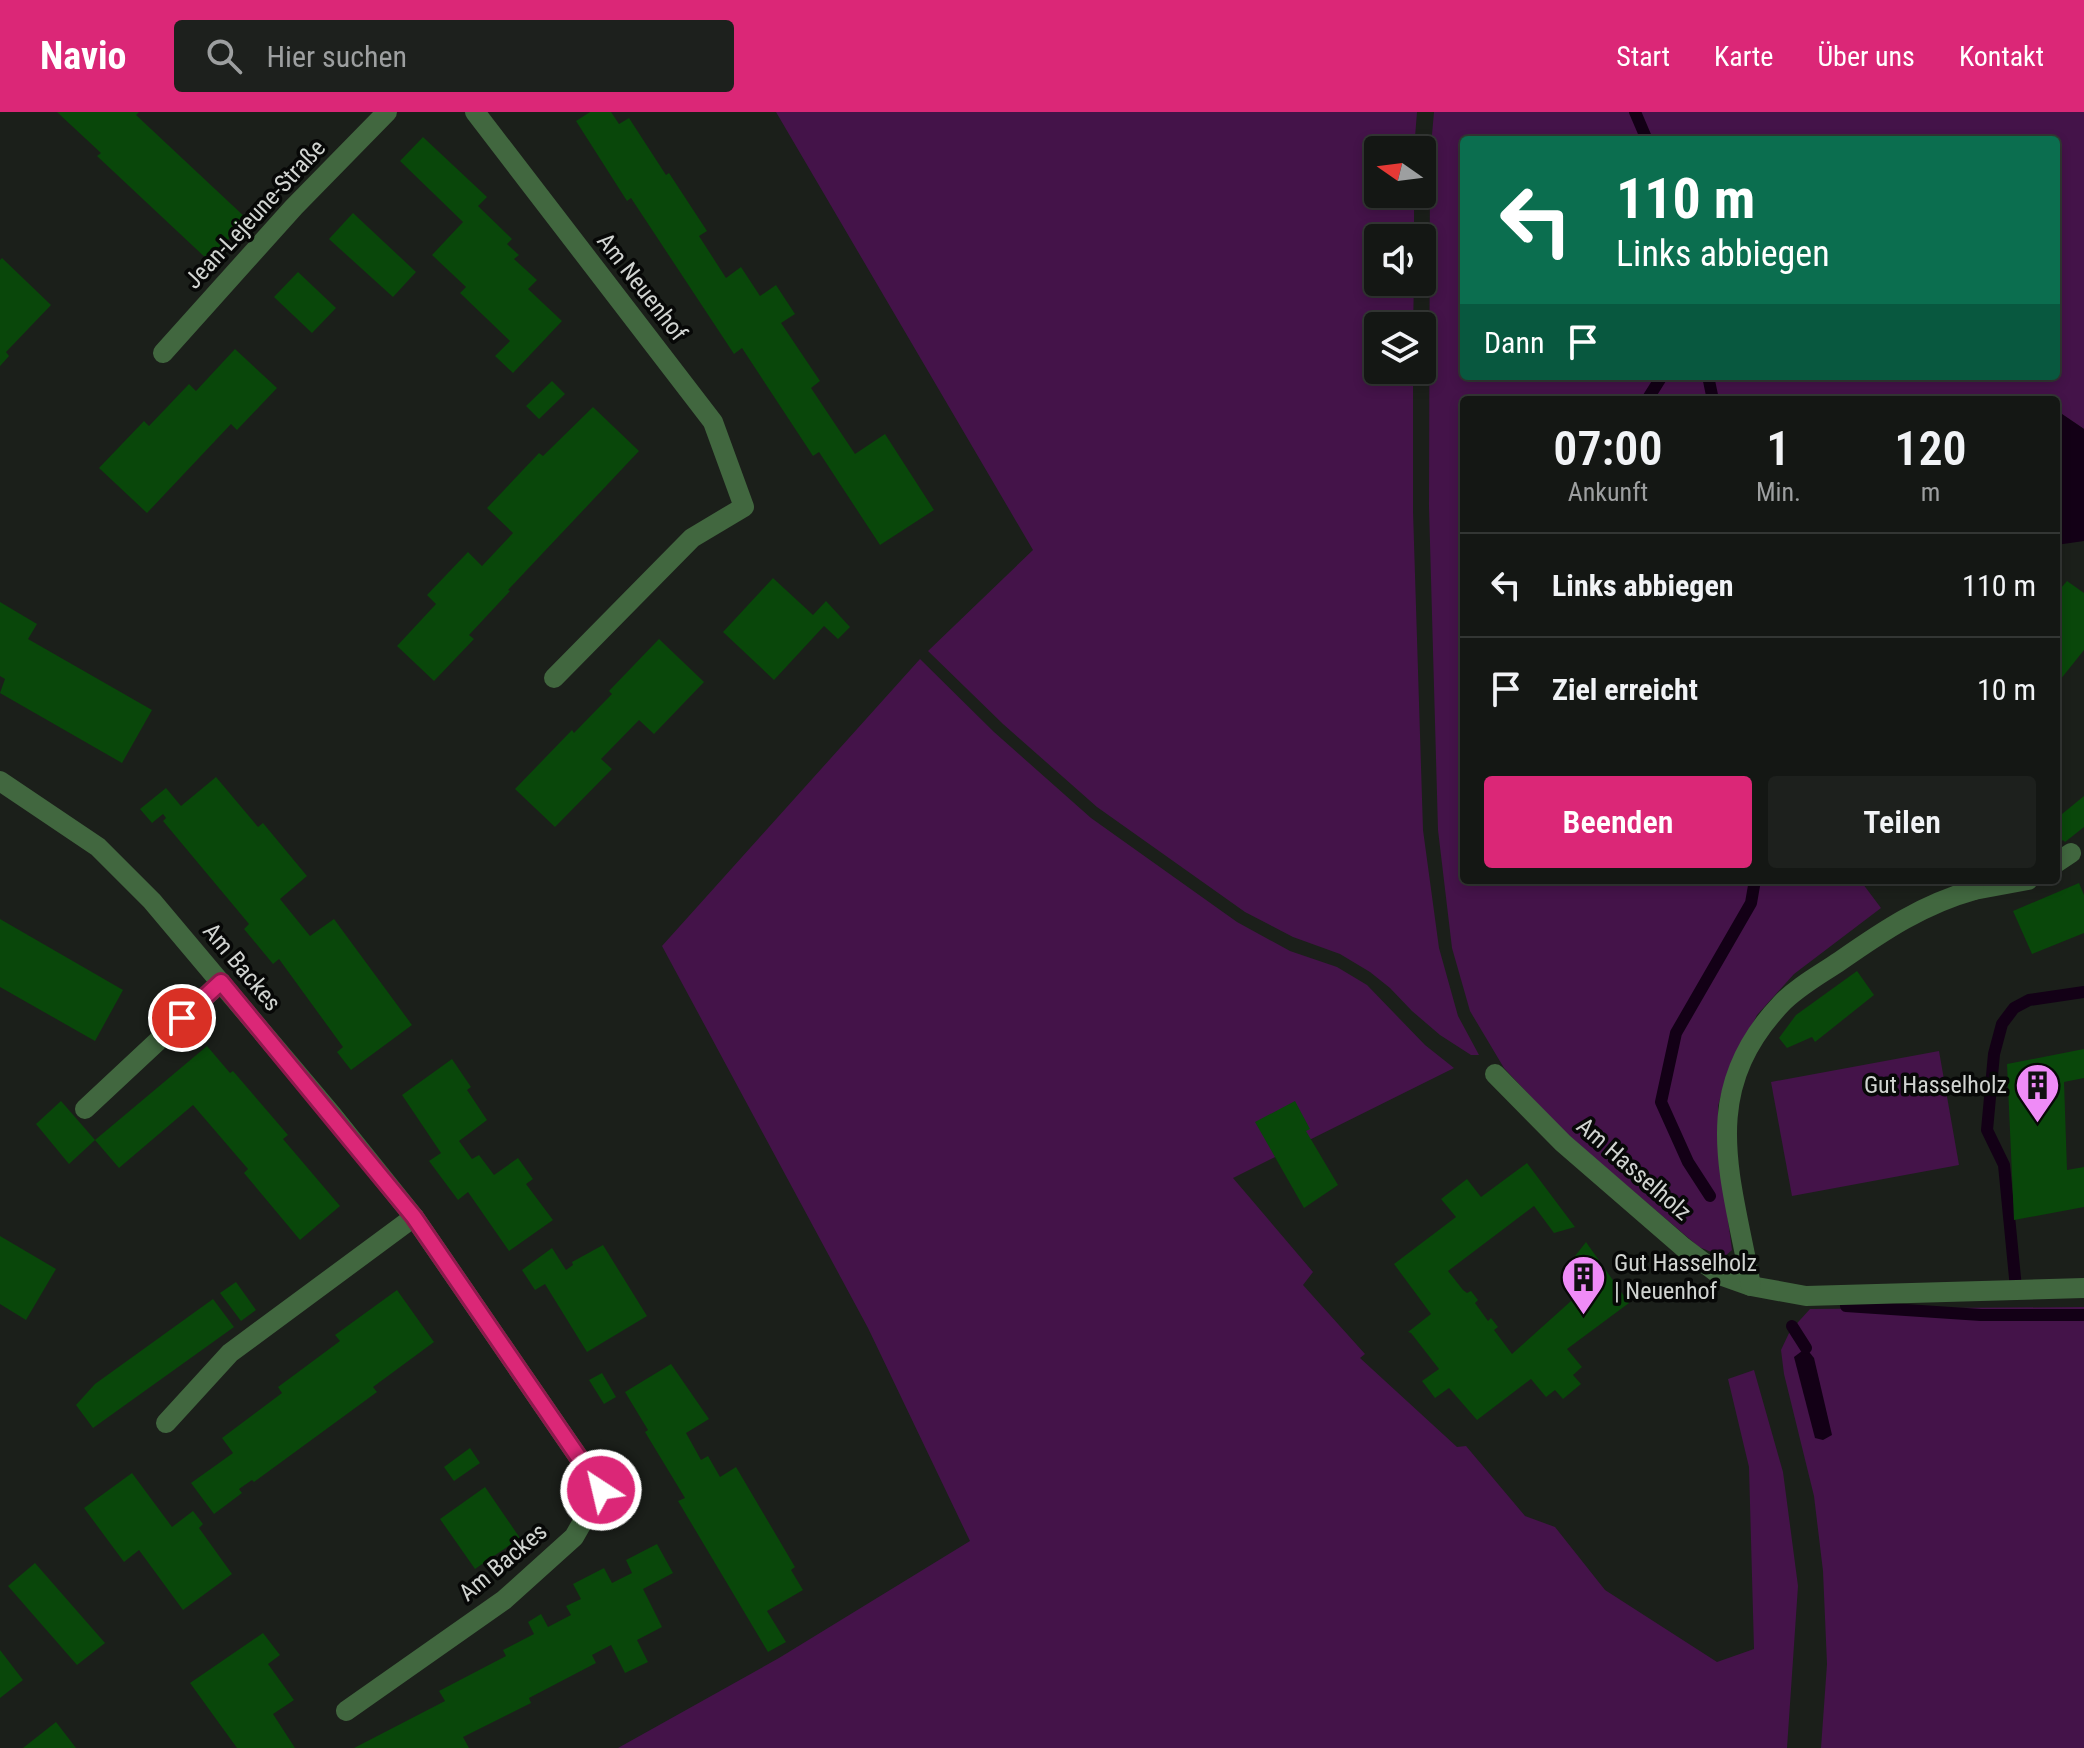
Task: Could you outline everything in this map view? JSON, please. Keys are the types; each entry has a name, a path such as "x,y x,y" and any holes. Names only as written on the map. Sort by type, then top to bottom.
{"street":[{"name":"Jean-Lejeune-Straße","path":"163,353 294,207 387,112"},
{"name":"Am Neuenhof","path":"475,112 713,422 744,507 692,538 554,678"},
{"name":"Am Backes","path":"0,781 98,847 152,901 221,982 414,1217 601,1490 574,1537 504,1600 346,1711"},
{"path":"1751,1286 1727,1154 1727,1108 1734,1076 1748,1045 1783,1002 1894,923 1942,898 2006,884"},
{"path":"85,1109 221,982"},
{"name":"Am Hasselholz","path":"1495,1074 1563,1143 1720,1275 1751,1286 1806,1296 2084,1288"},
{"path":"166,1423 230,1353 414,1217"}],"shaded area":[{"path":"776,112 1417,112 1415,136 1364,136 1364,208 1414,208 1414,224 1364,224 1364,296 1414,296 1413,312 1364,312 1364,384 1413,384 1413,511 1423,830 1439,948 1458,1016 1479,1055 1471,1055 1440,1035 1370,972 1340,954 1293,937 1245,912 1097,807 1003,724 928,651 1033,550"},
{"path":"1434,112 2084,112 2084,429 2060,413 2060,396 1460,396 1460,884 1863,884 1881,908 1794,974 1757,1015 1727,1074 1718,1106 1719,1153 1732,1250 1724,1257 1699,1247 1567,1135 1504,1068 1470,1011 1452,948 1438,830 1429,507 1429,384 1436,384 1436,312 1430,312 1430,296 1436,296 1436,224 1430,224 1430,208 1436,208 1436,136 1432,136"},
{"path":"2060,413 2084,429 2084,541 2060,544"},
{"path":"920,659 994,732 1091,818 1237,922 1290,951 1337,967 1367,985 1425,1045 1454,1068 1233,1178 1313,1272 1303,1285 1365,1354 1360,1358 1457,1447 1466,1446 1525,1516 1555,1527 1605,1590 1717,1662 1754,1649 1749,1467 1728,1379 1754,1370 1783,1472 1798,1586 1787,1748 618,1748 779,1658 970,1541 868,1328 662,946"},
{"path":"1939,1051 1959,1165 1792,1196 1771,1082"},
{"path":"2084,1307 2084,1748 1821,1748 1827,1664 1823,1571 1814,1496 1784,1374 1781,1350 1790,1331 1810,1309"},
{"path":"1806,1348 1814,1358 1832,1435 1823,1440 1815,1438 1794,1357"}],"building":[{"path":"57,112 139,112 136,115 247,219 209,261 97,156 101,153"},
{"path":"590,112 611,112 619,124 629,118 707,231 699,236 726,278 741,267 760,296 776,285 795,314 781,323 820,381 811,388 855,454 885,434 934,510 880,545 819,452 813,456 742,348 734,354 631,198 627,201 576,121"},
{"path":"423,137 487,197 478,206 512,239 507,244 519,255 514,259 537,280 528,289 562,321 513,373 495,356 510,341 460,293 466,287 432,255 463,222 400,161"},
{"path":"353,213 416,272 393,297 329,239"},
{"path":"2,258 51,305 6,352 9,356 0,366 0,260"},
{"path":"298,272 336,308 312,333 274,297"},
{"path":"235,349 277,388 237,430 231,424 147,513 99,468 144,421 149,426 189,384 196,391"},
{"path":"552,381 565,394 539,419 526,406"},
{"path":"593,407 639,451 508,590 469,635 474,639 434,681 397,646 436,604 427,595 468,552 482,566 513,533 487,508 539,453 543,456"},
{"path":"773,578 813,615 826,601 850,627 838,639 824,626 774,680 723,632"},
{"path":"2067,581 2084,593 2084,650 2060,680 2060,589"},
{"path":"0,602 37,624 28,639 152,710 122,763 0,693 5,679 0,676"},
{"path":"659,639 704,682 654,734 639,720 601,759 612,769 555,827 515,789 612,694 609,691"},
{"path":"216,777 258,827 263,823 307,876 280,899 310,936 334,919 412,1025 351,1070 337,1052 343,1047 279,959 273,964 244,929 249,924 163,821 166,818 163,814 152,823 140,809 166,788 181,806"},
{"path":"2084,796 2084,827 2060,843 2060,816"},
{"path":"2079,883 2084,895 2084,933 2032,954 2013,911"},
{"path":"0,919 123,990 95,1041 0,987"},
{"path":"1857,971 1874,995 1815,1042 1812,1037 1787,1048 1779,1038 1796,1015"},
{"path":"207,1046 230,1073 233,1071 288,1135 283,1139 340,1206 300,1240 244,1173 248,1169 193,1105 119,1168 95,1140"},
{"name":"Gut Hasselholz","path":"2084,1049 2084,1078 2064,1082 2067,1170 2084,1167 2084,1207 2014,1220 2007,1064"},
{"path":"452,1059 471,1087 467,1090 487,1120 459,1141 472,1159 479,1155 494,1175 518,1158 533,1179 526,1184 553,1220 509,1251 468,1192 458,1200 429,1161 441,1153 402,1095"},
{"path":"61,1101 95,1140 69,1164 36,1124"},
{"path":"1295,1101 1310,1129 1306,1131 1338,1185 1304,1208 1255,1122"},
{"path":"1527,1163 1575,1227 1554,1233 1534,1206 1448,1271 1463,1290 1467,1293 1471,1291 1478,1300 1475,1303 1488,1321 1491,1318 1498,1327 1494,1330 1512,1354 1571,1301 1592,1287 1572,1260 1586,1242 1629,1303 1567,1349 1582,1367 1573,1375 1581,1384 1563,1399 1555,1390 1546,1397 1531,1379 1477,1420 1449,1388 1435,1398 1422,1381 1439,1369 1408,1332 1431,1314 1394,1264 1456,1217 1441,1199 1467,1179 1481,1197"},
{"path":"0,1236 56,1269 26,1320 0,1304"},
{"path":"603,1245 647,1316 587,1352 545,1284 535,1290 522,1270 552,1248 566,1270 573,1265 572,1262"},
{"path":"236,1282 256,1310 241,1321 220,1293"},
{"path":"397,1290 434,1342 373,1387 377,1392 254,1482 252,1480 239,1489 242,1493 214,1514 191,1483 233,1453 222,1438 282,1393 278,1387 340,1341 335,1335"},
{"path":"213,1299 234,1327 93,1428 76,1405 95,1384"},
{"path":"671,1364 709,1419 686,1433 701,1460 708,1456 720,1477 736,1467 795,1567 791,1570 803,1590 767,1611 786,1642 768,1652 678,1501 685,1498 625,1392"},
{"path":"602,1373 616,1397 604,1404 589,1380"},
{"path":"470,1448 480,1463 454,1481 444,1467"},
{"path":"132,1473 172,1527 193,1511 203,1524 199,1528 232,1574 183,1610 139,1550 124,1562 84,1508"},
{"path":"485,1487 520,1538 475,1569 440,1519"},
{"path":"657,1544 673,1573 643,1589 662,1627 637,1640 648,1662 625,1673 611,1645 592,1655 596,1663 529,1698 531,1703 463,1737 469,1748 354,1748 445,1701 439,1691 506,1656 503,1650 534,1634 528,1622 541,1614 548,1627 571,1615 566,1606 581,1599 573,1584 604,1568 612,1583 632,1573 626,1560"},
{"path":"35,1563 105,1643 77,1665 8,1586"},
{"path":"263,1633 280,1655 268,1664 294,1700 273,1714 295,1748 237,1748 190,1683"},
{"path":"0,1650 23,1680 0,1698"},
{"path":"56,1722 76,1748 23,1748"}],"waterway":[{"path":"1635,112 1645,136"},
{"path":"1650,396 1660,380"},
{"path":"1709,380 1712,396"},
{"path":"1710,1196 1688,1162 1661,1102 1676,1033 1751,903 1754,884"},
{"path":"2016,1288 2004,1165 1987,1130 1994,1054 2002,1024 2014,1008 2029,1000 2084,992"},
{"path":"1846,1306 1981,1315 2084,1315"},
{"path":"1792,1326 1806,1348"}],"place":[{"name":"Gut Hasselholz","path":"2038,1124"},
{"name":"Gut Hasselholz | Neuenhof","path":"1583,1316"}],"route":[{"path":"182,1018 221,982 414,1217 601,1490"}]}
